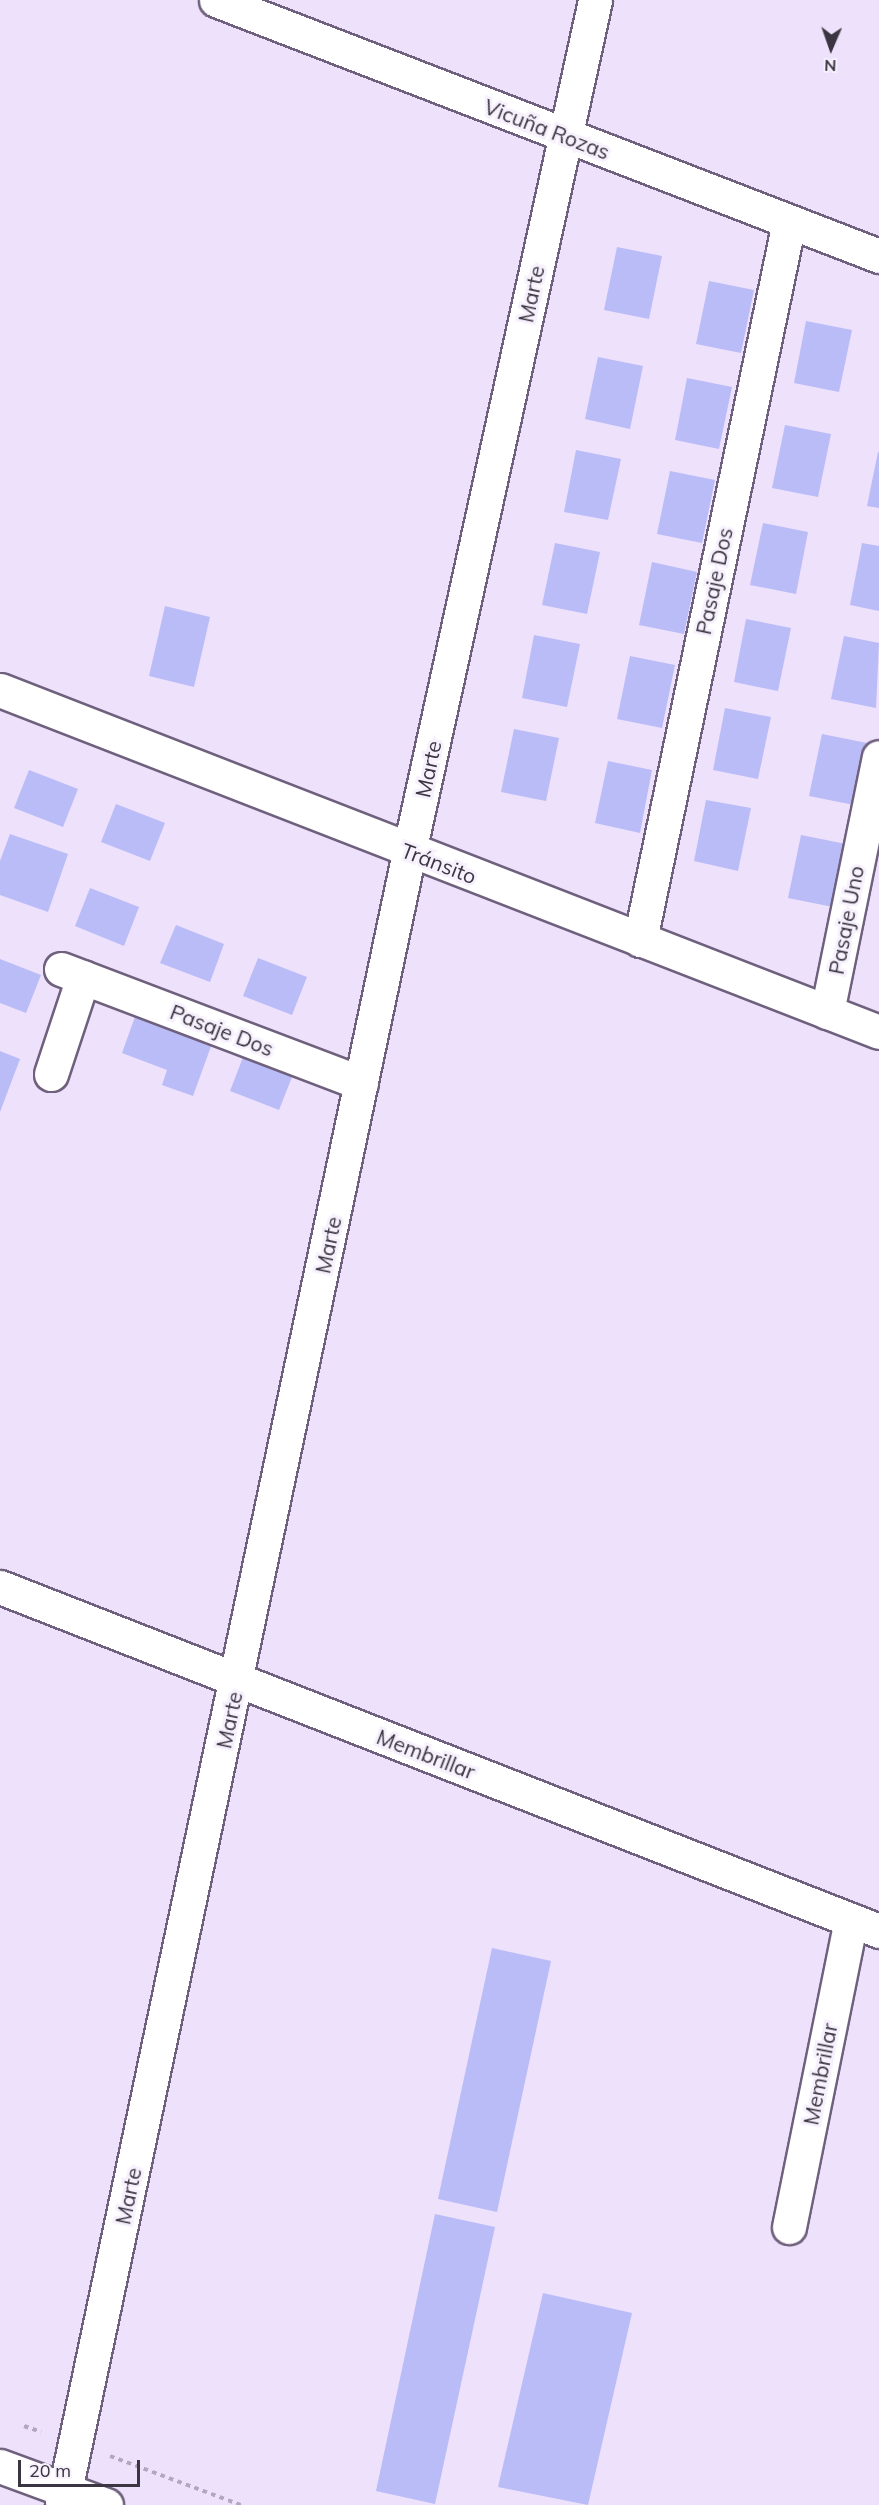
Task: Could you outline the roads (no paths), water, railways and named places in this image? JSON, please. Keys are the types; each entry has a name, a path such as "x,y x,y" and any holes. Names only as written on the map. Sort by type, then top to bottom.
{"street":[{"name":"Vicuña Rozas","path":"216,0 879,256"},
{"name":"Marte","path":"64,2498 238,1680 409,852 595,0"},
{"name":"Pasaje Dos","path":"640,940 789,222"},
{"name":"Tránsito","path":"0,690 409,852 879,1032"},
{"name":"Pasaje Uno","path":"827,1012 879,757"},
{"name":"Pasaje Dos","path":"51,1074 72,973 361,1083"},
{"name":"Membrillar","path":"0,1587 865,1926 789,2227"},
{"path":"0,2466 64,2498 106,2505"}]}
